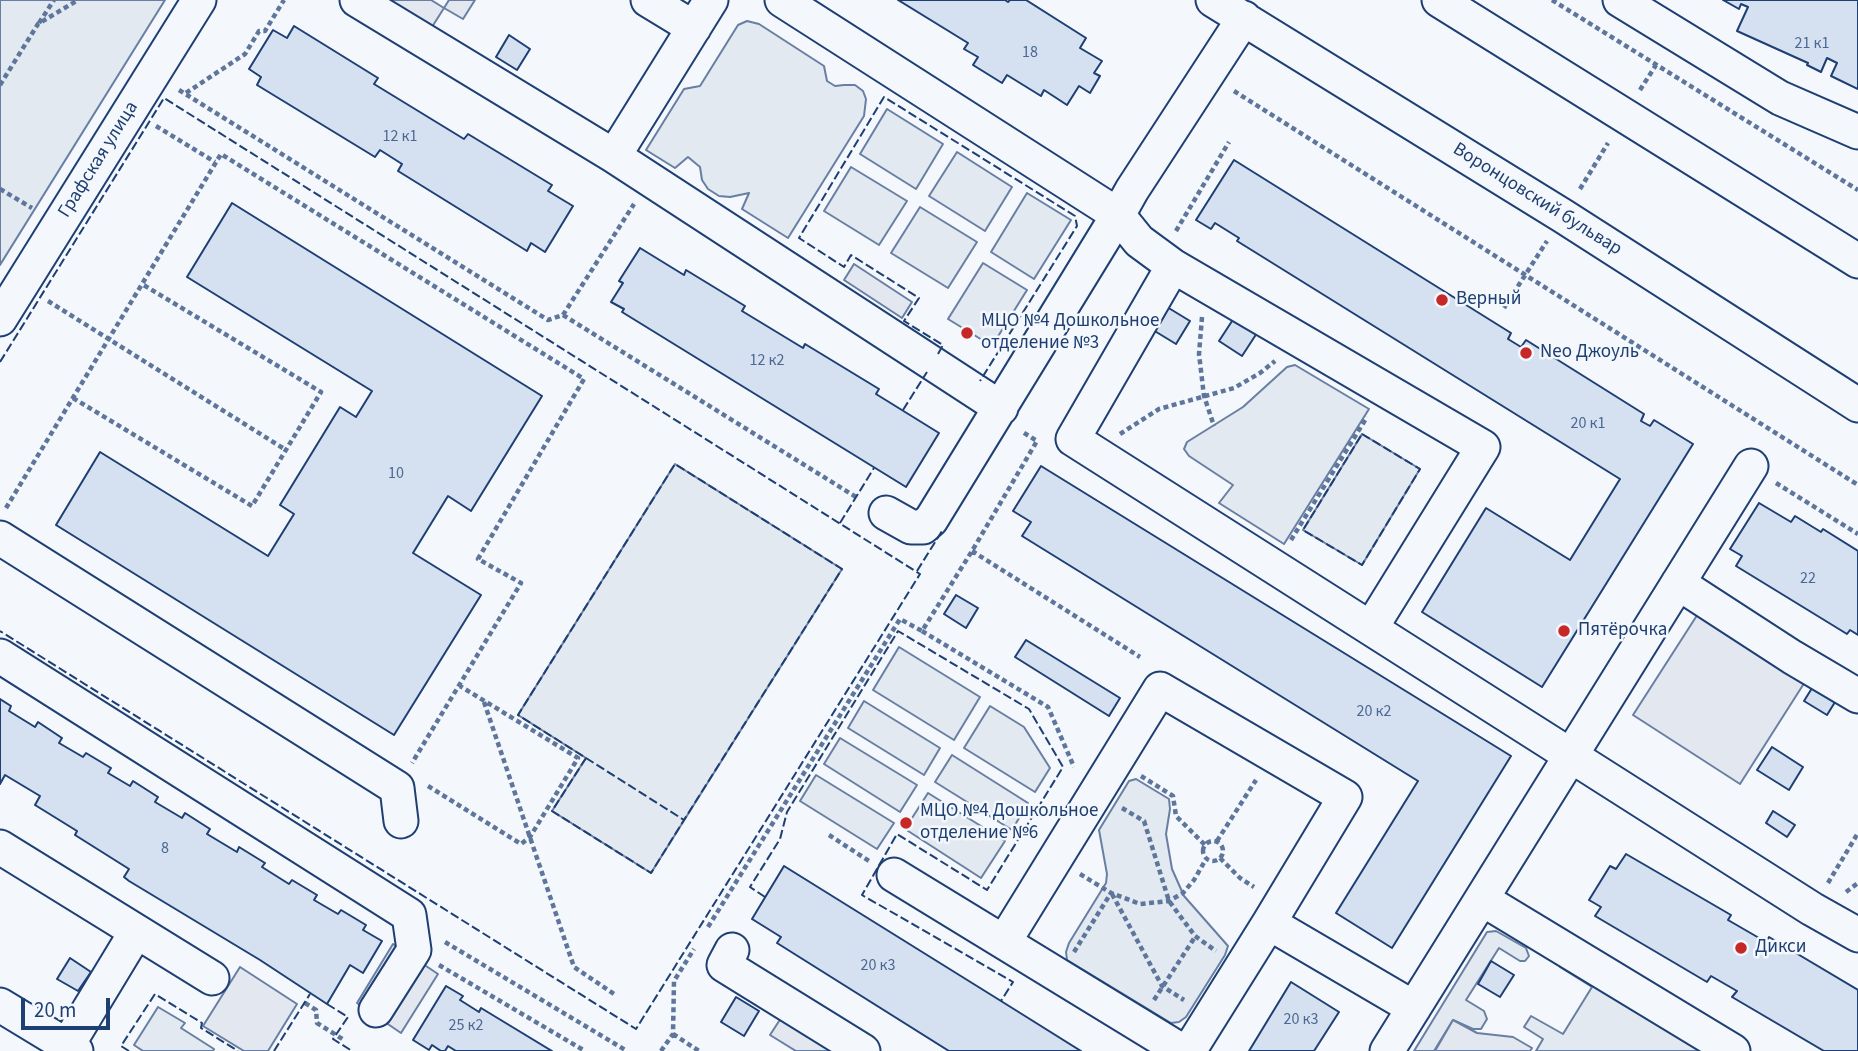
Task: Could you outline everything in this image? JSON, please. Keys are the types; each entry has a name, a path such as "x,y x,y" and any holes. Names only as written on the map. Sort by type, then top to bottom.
{"street":[{"name":"Графская улица","path":"0,319 199,0"},
{"path":"357,0 614,156 1010,419"},
{"path":"648,0 694,28"},
{"path":"614,156 644,81 694,28 711,0"},
{"path":"782,0 1118,215 1139,241 1173,251 1215,289 1483,447 1371,628"},
{"name":"Воронцовский бульвар","path":"1213,0 1563,216 1858,405"},
{"path":"1439,0 1858,261"},
{"path":"1620,0 1780,98 1858,132"},
{"path":"886,513 911,527 923,527 1010,419 1132,190 1244,18"},
{"path":"1173,251 1073,439 1812,909 1858,935"},
{"path":"1387,1051 1678,583 1759,472"},
{"path":"0,538 401,780 401,821"},
{"path":"1678,583 1858,696"},
{"path":"0,656 409,915 425,943 376,1010"},
{"path":"1004,942 1160,689 1345,797 1189,1051"},
{"path":"0,847 212,978"},
{"path":"886,871 1182,1051"},
{"path":"1482,900 1733,1051"},
{"path":"1269,923 1414,1008"},
{"path":"0,1005 71,1048 136,932"},
{"path":"718,941 724,965 863,1051"}],"path":[{"path":"0,85 54,0"},
{"path":"38,24 78,0"},
{"path":"186,93 245,54 259,31 265,32 284,0"},
{"path":"1552,0 1858,190"},
{"path":"176,88 548,320 563,315 637,200"},
{"path":"1233,90 1858,485"},
{"path":"150,122 215,162"},
{"path":"1173,251 1229,142"},
{"path":"1,518 220,154 584,379 478,558 521,583 401,780 521,844 530,837 578,758 460,686"},
{"path":"0,188 33,209"},
{"path":"73,398 252,506 286,450 321,392 142,284"},
{"path":"1214,426 1205,396 1199,354 1203,313 1215,289"},
{"path":"41,296 286,450"},
{"path":"563,315 856,497"},
{"path":"1099,456 1107,442 1159,409 1234,388 1260,373 1287,351 1298,338"},
{"path":"1274,568 1384,389"},
{"path":"922,631 1037,441 1010,419"},
{"path":"1759,472 1858,534"},
{"path":"972,551 1140,657"},
{"path":"718,941 900,619 1048,707 1078,774"},
{"path":"483,700 574,967 614,994"},
{"path":"1131,770 1173,796 1176,816 1205,845"},
{"path":"1217,841 1257,779"},
{"path":"1111,802 1144,821 1169,901 1195,936 1217,951"},
{"path":"1825,887 1858,833"},
{"path":"829,835 886,871"},
{"path":"1206,859 1203,852 1205,845 1212,840 1217,841 1223,849 1220,858"},
{"path":"1206,859 1210,861 1220,858"},
{"path":"1220,858 1240,878 1258,890"},
{"path":"1080,874 1111,893 1140,904 1169,901 1183,894 1206,859"},
{"path":"1840,896 1858,883"},
{"path":"1074,952 1111,893"},
{"path":"1111,893 1162,986 1185,1000"},
{"path":"1151,1004 1195,936"},
{"path":"662,1051 673,1034 674,981 699,942"},
{"path":"425,943 585,1051"},
{"path":"425,943 627,1051"},
{"path":"305,1003 316,1010 317,1023 344,1040"},
{"path":"673,1034 699,1051"}],"shaded area":[{"path":"0,0 165,0 0,265"},
{"path":"389,0 431,0 444,8 432,27"},
{"path":"449,0 475,0 463,19 444,8"},
{"path":"747,21 759,24 824,66 827,81 835,86 855,85 863,91 866,99 864,116 788,238 742,209 749,193 719,196 708,189 702,180 700,167 688,157 675,168 646,150 684,89 700,86 738,25"},
{"path":"887,109 943,144 916,189 860,154"},
{"path":"957,152 1012,187 985,231 929,196"},
{"path":"851,167 907,201 879,245 824,211"},
{"path":"1027,193 1071,220 1034,279 991,252"},
{"path":"920,207 977,242 948,288 891,253"},
{"path":"983,263 1027,290 992,346 948,319"},
{"path":"854,264 912,302 902,318 844,280"},
{"path":"1295,365 1369,409 1284,544 1219,503 1233,485 1189,456 1184,449 1187,442 1243,407 1287,367"},
{"path":"1362,434 1420,469 1362,565 1303,530"},
{"path":"675,464 842,569 651,873 552,811 586,758 518,715"},
{"path":"1703,606 1810,674 1740,784 1633,715"},
{"path":"899,647 980,697 954,740 873,690"},
{"path":"864,701 940,748 924,775 848,728"},
{"path":"990,706 1024,727 1050,768 1035,792 964,748"},
{"path":"840,738 917,785 900,812 824,764"},
{"path":"952,755 1028,803 1012,830 935,782"},
{"path":"816,775 894,823 877,849 800,801"},
{"path":"1136,779 1169,799 1166,834 1172,869 1184,896 1228,946 1186,1017 1179,1022 1171,1023 1067,960 1069,943 1106,883 1107,874 1099,830 1129,781"},
{"path":"928,793 1005,841 981,878 905,829"},
{"path":"1496,931 1526,948 1529,956 1525,961 1520,961 1499,948 1466,1000 1484,1011 1487,1019 1481,1029 1473,1029 1453,1020 1434,1051 1414,1051 1487,932"},
{"path":"393,944 438,974 401,1033 357,1003"},
{"path":"1563,963 1713,1051 1536,1051 1543,1039 1524,1027 1531,1016 1563,1034 1592,987 1560,967"},
{"path":"240,967 297,1004 268,1051 244,1051 203,1026"},
{"path":"158,1007 185,1023 181,1028 214,1049 213,1051 143,1051 134,1045"},
{"path":"783,1015 842,1051 796,1051 770,1035"},
{"path":"1453,1020 1477,1033 1513,1037 1532,1048 1530,1051 1435,1051"}],"building":[{"path":"898,0 1026,0 1086,38 1080,48 1102,61 1094,73 1100,76 1090,93 1079,86 1067,105 1044,90 1041,96 1007,75 1002,83 973,65 978,57 964,49 968,43"},
{"path":"1723,0 1858,0 1858,89 1831,76 1837,63 1827,58 1821,72 1807,65 1808,63 1737,31 1748,7 1741,4 1739,9"},
{"path":"294,26 378,78 374,84 464,139 468,134 552,185 548,191 573,206 545,252 531,243 527,251 398,171 402,164 380,150 375,157 257,85 261,77 249,69 273,30 287,38"},
{"path":"509,35 530,49 517,70 496,57"},
{"path":"1234,160 1511,333 1508,339 1521,347 1526,340 1644,414 1641,421 1650,426 1654,420 1693,444 1542,687 1422,612 1486,508 1570,560 1620,479 1237,241 1239,238 1215,223 1211,229 1196,220"},
{"path":"232,203 542,396 471,511 448,496 413,553 481,595 394,735 56,525 100,452 268,556 294,514 280,505 340,407 356,417 372,391 187,277"},
{"path":"640,248 684,275 686,270 745,306 742,311 803,348 805,344 879,389 876,394 939,433 906,487 622,312 624,309 611,302 623,283 619,281"},
{"path":"1167,307 1190,321 1176,344 1153,330"},
{"path":"1234,318 1257,333 1242,356 1219,341"},
{"path":"1041,466 1511,756 1392,948 1336,913 1418,781 1022,536 1031,522 1013,511"},
{"path":"1759,503 1791,522 1795,516 1821,532 1823,529 1858,551 1858,635 1850,630 1847,634 1736,566 1742,556 1730,549"},
{"path":"956,595 978,608 966,628 944,614"},
{"path":"1026,640 1120,698 1109,716 1015,657"},
{"path":"1817,680 1840,694 1827,715 1804,701"},
{"path":"0,699 11,706 9,711 35,727 38,722 62,738 59,743 83,757 86,753 111,768 108,773 130,786 133,781 158,797 155,802 182,818 185,813 210,829 207,834 237,852 239,847 265,863 262,867 289,884 292,880 317,895 314,900 338,914 341,910 366,925 363,930 382,941 363,973 350,965 327,1004 129,881 124,877 129,869 75,835 77,831 35,805 40,796 5,775 0,784"},
{"path":"1772,747 1803,767 1789,790 1757,770"},
{"path":"1773,811 1795,825 1787,837 1766,823"},
{"path":"1626,854 1731,915 1728,920 1766,942 1769,937 1858,990 1858,1051 1824,1051 1732,997 1737,991 1711,976 1707,982 1595,916 1601,907 1589,900 1610,866 1616,869"},
{"path":"784,866 1081,1051 949,1051 777,943 781,937 752,919"},
{"path":"70,958 91,972 78,991 57,979"},
{"path":"1491,961 1514,975 1500,997 1478,984"},
{"path":"1291,982 1339,1012 1314,1051 1249,1051"},
{"path":"446,986 463,996 460,1000 479,1012 481,1008 552,1051 456,1051 448,1046 445,1051 441,1051 432,1045 429,1050 413,1040"},
{"path":"736,997 759,1011 744,1036 721,1022"}],"fence":[{"path":"938,354 943,345 904,321 919,298 851,255 844,267 799,238 884,97 1075,216 1077,226 980,381"},
{"path":"0,362 164,98 920,574 636,1029 0,631"},
{"path":"903,410 927,372"},
{"path":"1362,434 1420,469 1362,565 1303,530 1362,434"},
{"path":"586,758 552,811 651,873 842,569 675,464 518,715 586,758 684,820"},
{"path":"840,523 874,468"},
{"path":"917,571 942,531"},
{"path":"765,897 750,887 780,839 787,812 898,631 1029,709 1063,767 987,890 897,834 862,895 1013,982 1001,1001"},
{"path":"129,1051 121,1046 155,994 202,1023 201,1028 238,1051"},
{"path":"274,1051 310,994"},
{"path":"327,1004 348,1017 333,1039 352,1051"}],"place":[{"name":"Верный","path":"1442,300"},
{"name":"МЦО №4 Дошкольное отделение №3","path":"967,333"},
{"name":"Neo Джоуль","path":"1526,353"},
{"name":"Пятёрочка","path":"1564,631"},
{"name":"МЦО №4 Дошкольное отделение №6","path":"906,823"},
{"name":"Дикси","path":"1741,948"}]}
